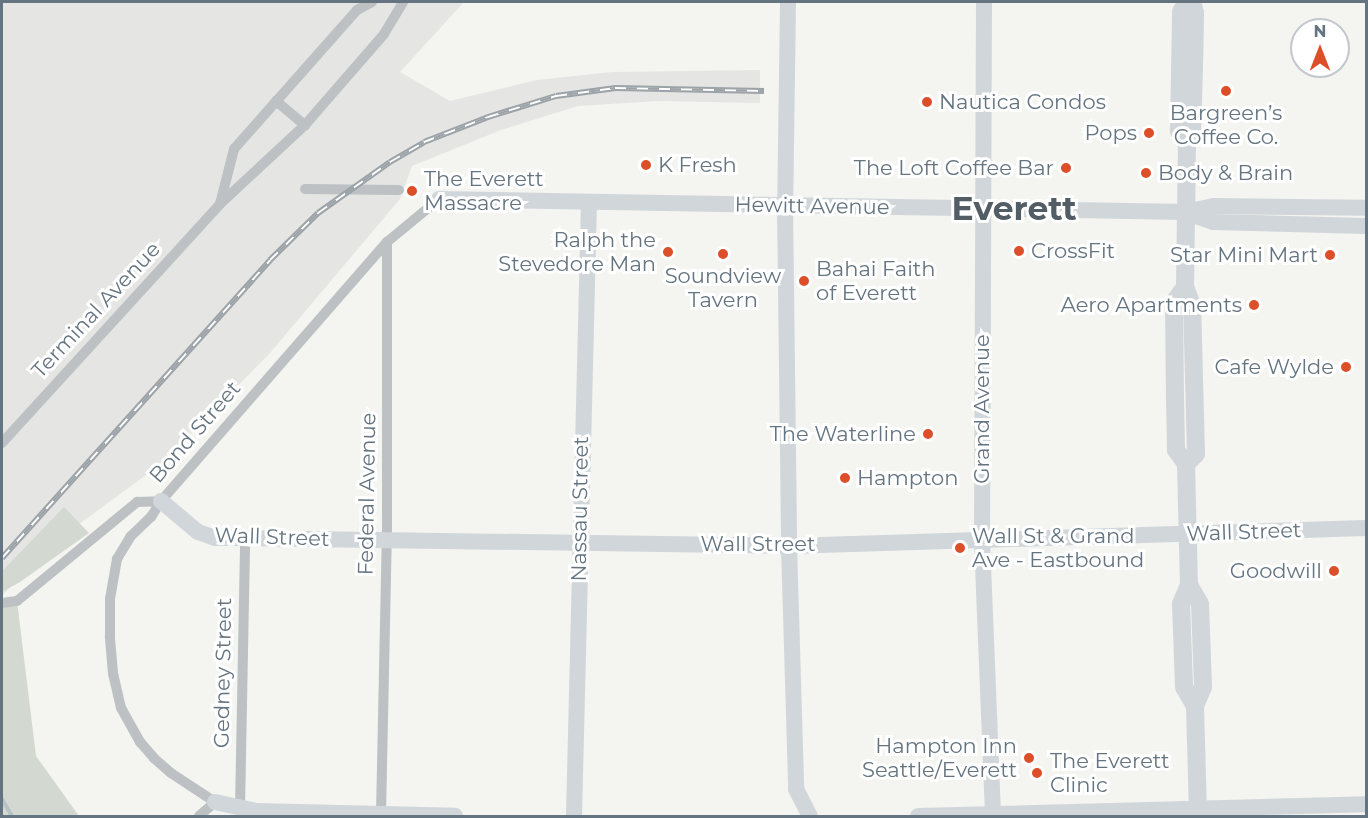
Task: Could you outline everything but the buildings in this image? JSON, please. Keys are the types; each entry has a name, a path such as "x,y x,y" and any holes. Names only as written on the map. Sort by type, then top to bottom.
{"main road":[{"path":"1189,2 1181,12 1179,130 1187,145 1185,287 1174,302 1176,450 1186,464 1189,585 1200,604 1203,687 1195,706 1198,813"}],"street":[{"name":"Terminal Avenue","path":"220,204 234,149 357,10 372,2"},
{"name":"Terminal Avenue","path":"2,442 220,204 305,125 384,34 404,2"},
{"path":"788,2 785,206 789,546 796,789 810,816"},
{"name":"Grand Avenue","path":"984,2 982,540 993,815"},
{"path":"276,102 305,125"},
{"path":"305,189 399,190"},
{"path":"387,242 439,199"},
{"name":"Hewitt Avenue","path":"439,199 1185,212 1213,206 1366,208"},
{"name":"Nassau Street","path":"574,816 589,202"},
{"name":"Hewitt Avenue","path":"1185,212 1213,222 1366,226"},
{"name":"Bond Street","path":"2,603 17,601 137,502 161,501 387,242"},
{"name":"Federal Avenue","path":"381,814 386,540 387,242"},
{"path":"161,501 151,517 130,537 117,559 110,599 113,673 121,708 140,742 171,773 215,802 240,808 256,811 455,816"},
{"name":"Wall Street","path":"161,501 198,532 215,538 789,546 1366,528"},
{"name":"Gedney Street","path":"240,808 246,538"},
{"path":"199,816 215,802"},
{"path":"918,816 1198,813 1366,804"}],"shaded area":[{"path":"2,2 403,2 389,27 408,2 464,2 400,72 450,101 537,80 612,72 760,70 760,103 657,101 578,106 501,130 412,166 400,199 270,353 161,464 48,547 2,596"},
{"path":"64,507 89,533 20,582 2,592 2,571"},
{"path":"17,601 36,756 79,816 2,816 2,603"}],"waterway":[{"path":"2,799 12,816"}],"railway":[{"path":"2,558 270,260 318,213 390,162 424,142 488,117 556,96 615,88 764,91"}],"place":[{"name":"Bargreen’s Coffee Co.","path":"1226,91"},
{"name":"Nautica Condos","path":"927,102"},
{"name":"Pops","path":"1149,133"},
{"name":"K Fresh","path":"646,165"},
{"name":"The Loft Coffee Bar","path":"1066,168"},
{"name":"Body & Brain","path":"1146,173"},
{"name":"The Everett Massacre","path":"412,191"},
{"name":"CrossFit","path":"1019,251"},
{"name":"Ralph the Stevedore Man","path":"668,252"},
{"name":"Soundview Tavern","path":"723,254"},
{"name":"Star Mini Mart","path":"1330,255"},
{"name":"Bahai Faith of Everett","path":"804,281"},
{"name":"Aero Apartments","path":"1254,305"},
{"name":"Cafe Wylde","path":"1346,367"},
{"name":"The Waterline","path":"928,434"},
{"name":"Hampton","path":"845,478"},
{"name":"Wall St & Grand Ave - Eastbound","path":"960,548"},
{"name":"Goodwill","path":"1334,571"},
{"name":"Hampton Inn Seattle/Everett","path":"1029,758"},
{"name":"The Everett Clinic","path":"1037,773"}],"district":[{"name":"Everett","path":"1014,209"}]}
